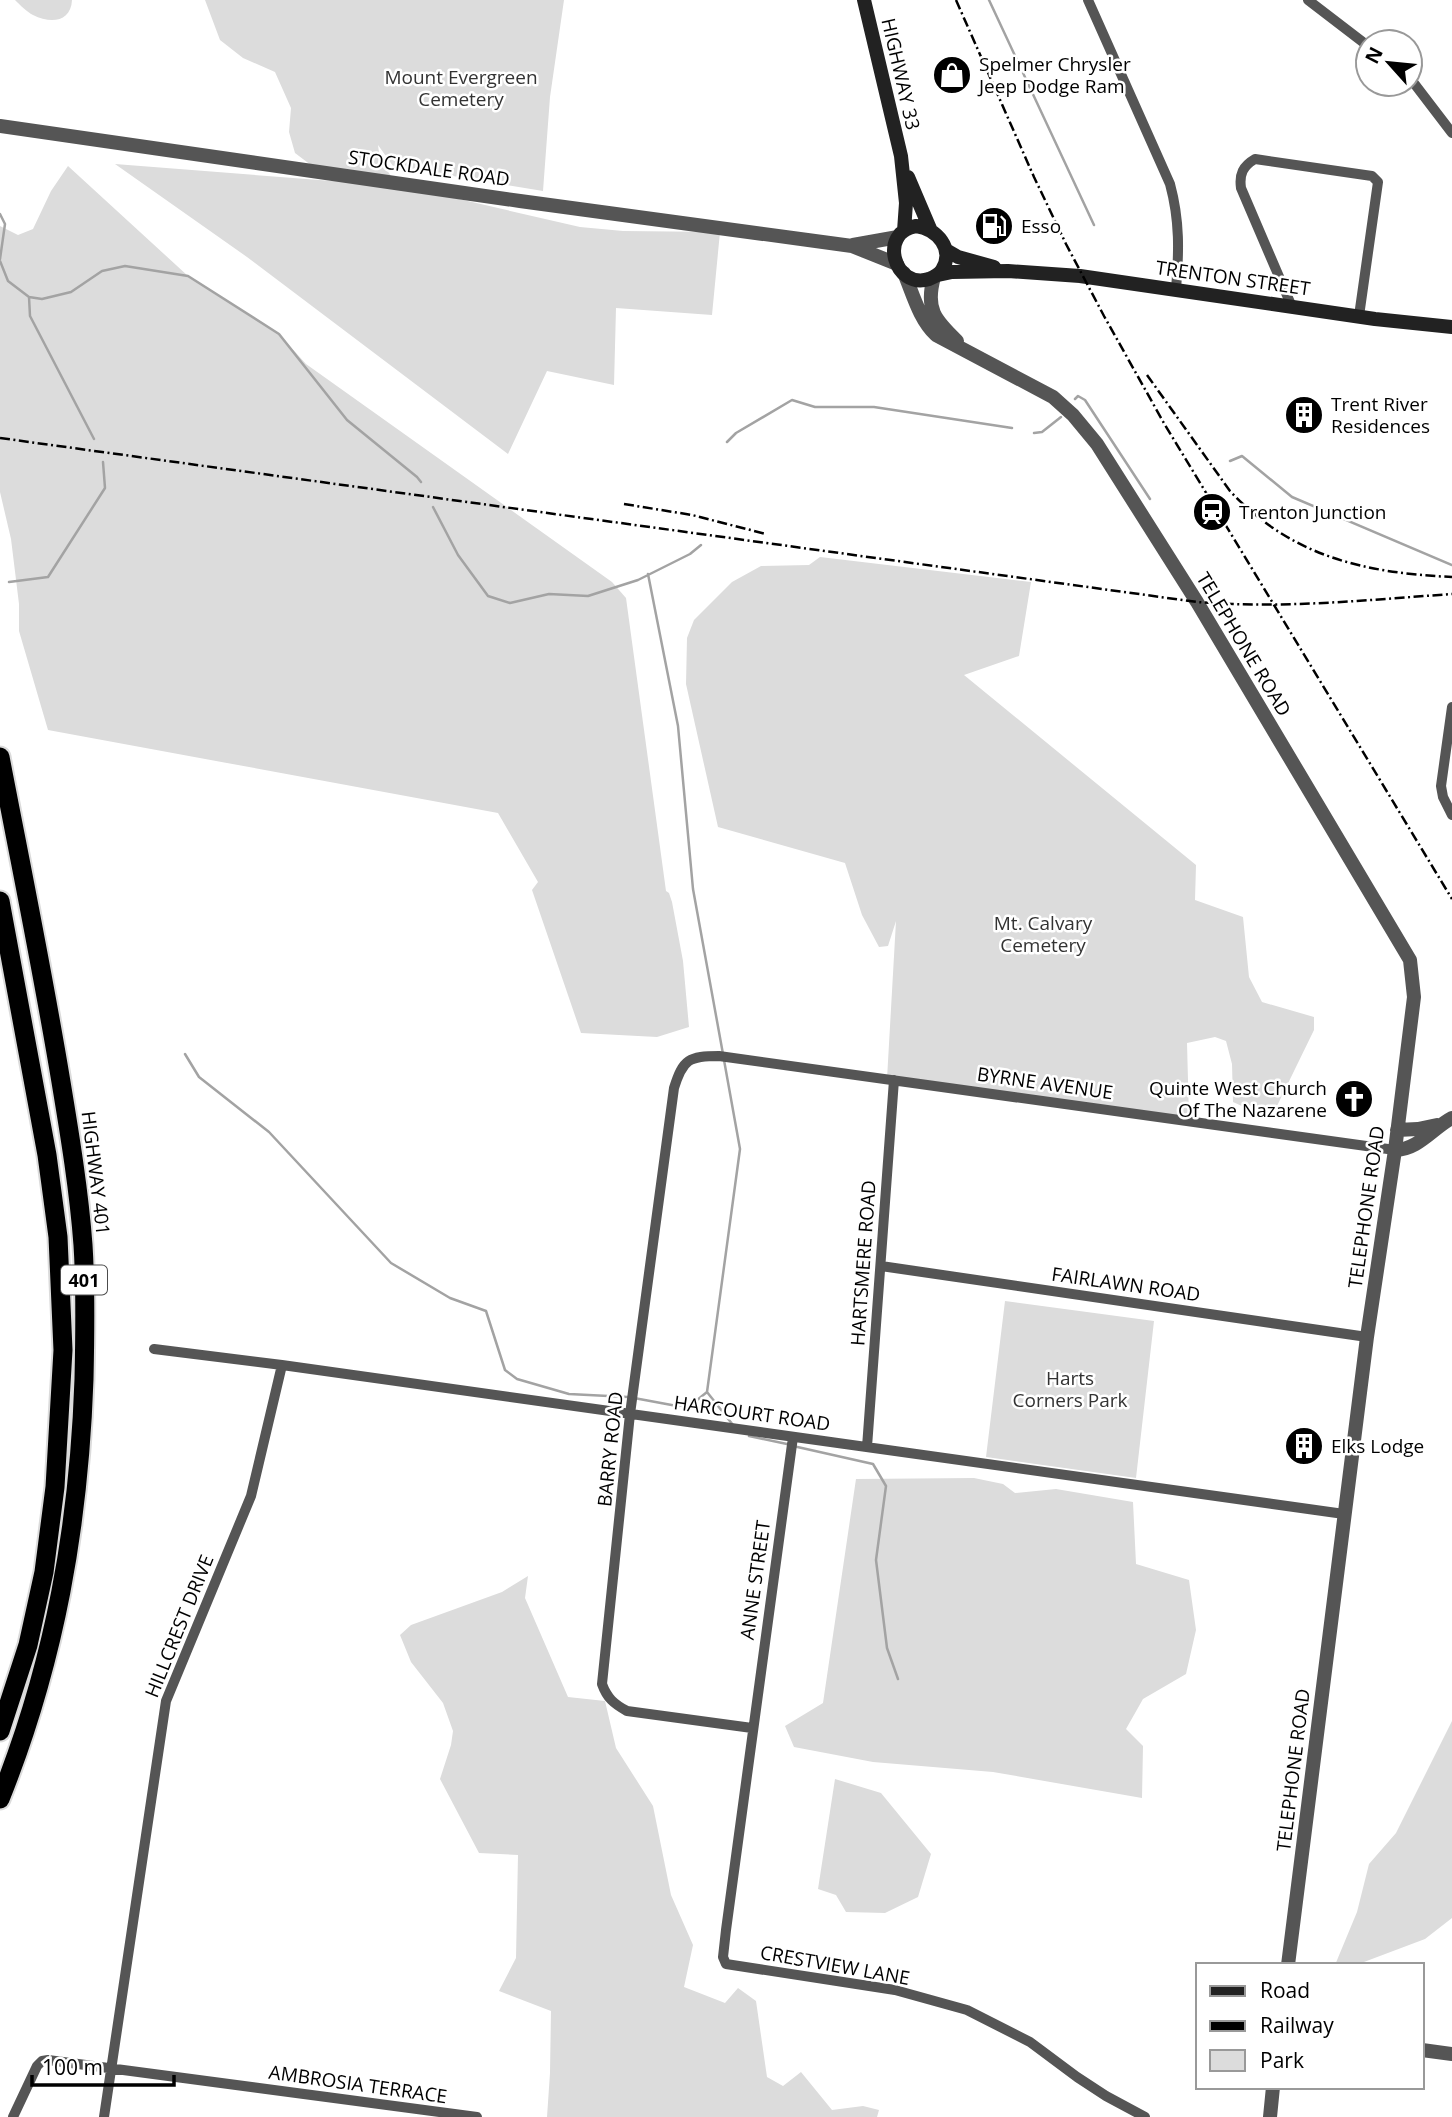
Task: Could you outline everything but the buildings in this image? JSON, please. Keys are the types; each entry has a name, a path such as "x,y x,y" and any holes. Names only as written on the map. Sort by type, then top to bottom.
{"highway":[{"name":"HIGHWAY 401","path":"0,757 73,1155 83,1246 85,1328 76,1504 63,1583 52,1637 25,1731 0,1799"},
{"name":"401","path":"0,901 49,1169 58,1237 63,1350 55,1487 44,1572 28,1645 0,1731"}],"main road":[{"name":"HIGHWAY 33","path":"864,0 901,156 931,231"},
{"name":"HIGHWAY 33","path":"901,156 906,203 901,234"},
{"path":"916,226 931,231 942,240 946,250 945,263 936,276 920,281 900,269 894,250 901,234 916,226"},
{"name":"TRENTON STREET","path":"946,250 958,257 1008,271"},
{"name":"TRENTON STREET","path":"936,276 951,272 1008,271 1080,276 1452,327"}],"street":[{"path":"1088,0 1170,184 1177,209 1179,234 1176,289"},
{"path":"1308,0 1354,35"},
{"path":"1424,96 1452,133"},
{"name":"STOCKDALE ROAD","path":"0,126 852,246 900,269"},
{"path":"1292,307 1241,188 1240,178 1245,167 1255,159 1372,176 1378,182 1359,316"},
{"name":"STOCKDALE ROAD","path":"852,246 901,234"},
{"name":"TELEPHONE ROAD","path":"900,269 930,329 944,340 1053,397 1073,415 1097,444 1197,601 1410,960 1414,997 1395,1150 1367,1337 1288,1963"},
{"name":"TELEPHONE ROAD","path":"936,276 930,301 933,314 945,330 971,354"},
{"path":"1452,707 1441,786 1452,815"},
{"name":"BYRNE AVENUE","path":"690,1060 700,1056 719,1056 1395,1150"},
{"name":"BARRY ROAD","path":"690,1060 680,1069 674,1088 630,1414 602,1684 606,1695 614,1704 627,1711 752,1728"},
{"name":"HARTSMERE ROAD","path":"867,1447 894,1080"},
{"path":"1397,1130 1418,1129 1445,1121"},
{"path":"1395,1150 1412,1147 1445,1121"},
{"name":"FAIRLAWN ROAD","path":"881,1266 1367,1337"},
{"name":"HARCOURT ROAD","path":"154,1349 1344,1514"},
{"name":"HILLCREST DRIVE","path":"104,2117 166,1701 251,1496 282,1365"},
{"name":"ANNE STREET","path":"752,1728 793,1437"},
{"name":"CRESTVIEW LANE","path":"752,1728 723,1957 726,1964 895,1990 967,2010 1030,2042 1077,2077 1144,2117"},
{"path":"1424,2050 1452,2054"},
{"name":"AMBROSIA TERRACE","path":"13,2117 37,2066 48,2060 477,2117"},
{"path":"1270,2117 1273,2089"}],"green space":[{"path":"15,0 72,0 64,17 47,20 33,15"},
{"name":"Mount Evergreen Cemetery","path":"205,0 564,0 550,97 543,191 393,166 378,145 382,161 398,185 580,227 623,231 720,232 712,315 616,308 614,385 547,371 508,454 247,257 115,164 332,181 295,153 289,132 291,108 275,72 243,58 220,40"},
{"path":"68,166 188,276 279,334 306,364 612,582 626,598 666,891 672,902 683,961 689,1027 657,1037 581,1033 532,890 538,882 498,813 48,730 19,631 19,604 11,539 0,492 0,226 18,235 33,229 51,191"},
{"name":"Mt. Calvary Cemetery","path":"820,557 1031,582 1019,656 964,675 1196,865 1195,900 1243,917 1249,977 1262,1002 1314,1017 1314,1030 1276,1108 1264,1116 1233,1102 1232,1064 1226,1041 1215,1037 1187,1043 1189,1118 887,1079 896,921 888,946 879,947 862,915 845,863 718,827 686,684 687,638 694,620 732,582 761,566 809,565"},
{"name":"Harts Corners Park","path":"1005,1301 1154,1321 1136,1478 986,1457"},
{"path":"974,1478 1003,1484 1015,1493 1056,1489 1133,1502 1136,1564 1189,1580 1196,1630 1186,1674 1143,1699 1126,1729 1143,1746 1142,1798 993,1772 873,1762 794,1747 785,1726 823,1703 856,1479"},
{"path":"528,1576 525,1598 568,1697 605,1701 616,1748 653,1806 671,1895 693,1945 684,1987 725,2003 738,1988 756,2001 767,2077 783,2086 801,2072 832,2110 863,2106 879,2110 877,2117 547,2117 551,2011 499,1991 516,1958 518,1855 479,1853 440,1779 453,1731 443,1703 411,1662 400,1635 411,1625 502,1592"},
{"path":"1452,1721 1452,1918 1425,1939 1361,1963 1336,1963 1357,1912 1369,1864 1396,1833"},
{"path":"835,1779 881,1793 931,1854 918,1897 885,1913 846,1912 836,1895 818,1889"}],"waterway":[{"path":"989,0 1094,225"},
{"path":"0,214 5,224 0,259"},
{"path":"0,261 8,281 29,297 42,299 71,292 102,271 125,266 188,276 279,334 347,420 421,482"},
{"path":"29,297 30,316 94,439"},
{"path":"1075,399 1078,396 1085,400 1150,499"},
{"path":"727,442 736,433 792,400 815,407 874,407 1012,428"},
{"path":"1034,433 1042,432 1061,417"},
{"path":"1230,461 1242,456 1292,497 1452,565"},
{"path":"9,582 48,577 105,488 103,462"},
{"path":"433,507 458,555 488,596 510,603 549,594 588,596 638,580 690,554 701,545"},
{"path":"648,574 678,726 693,889 723,1054"},
{"path":"185,1054 199,1077 269,1132 391,1263 450,1298 486,1311 505,1370 517,1379 569,1394 628,1397"},
{"path":"634,1398 677,1406 691,1405 707,1392 740,1149 724,1060"},
{"path":"707,1392 733,1425"},
{"path":"749,1436 787,1444"},
{"path":"793,1446 873,1464 886,1486 876,1560 887,1648 898,1679"}],"railway":[{"path":"956,0 1034,177 1104,316 1165,425 1452,899"},
{"path":"1147,375 1230,491 1279,532 1305,546 1360,565 1389,571 1452,577"},
{"path":"0,438 1197,602 1293,604 1452,594"},
{"path":"624,504 692,515 766,534"}],"place":[{"name":"Spelmer Chrysler Jeep Dodge Ram","path":"952,75"},
{"name":"Esso","path":"994,226"},
{"name":"Trent River Residences","path":"1304,415"},
{"name":"Trenton Junction","path":"1212,512"},
{"name":"Quinte West Church Of The Nazarene","path":"1354,1099"},
{"name":"Elks Lodge","path":"1304,1446"}]}
